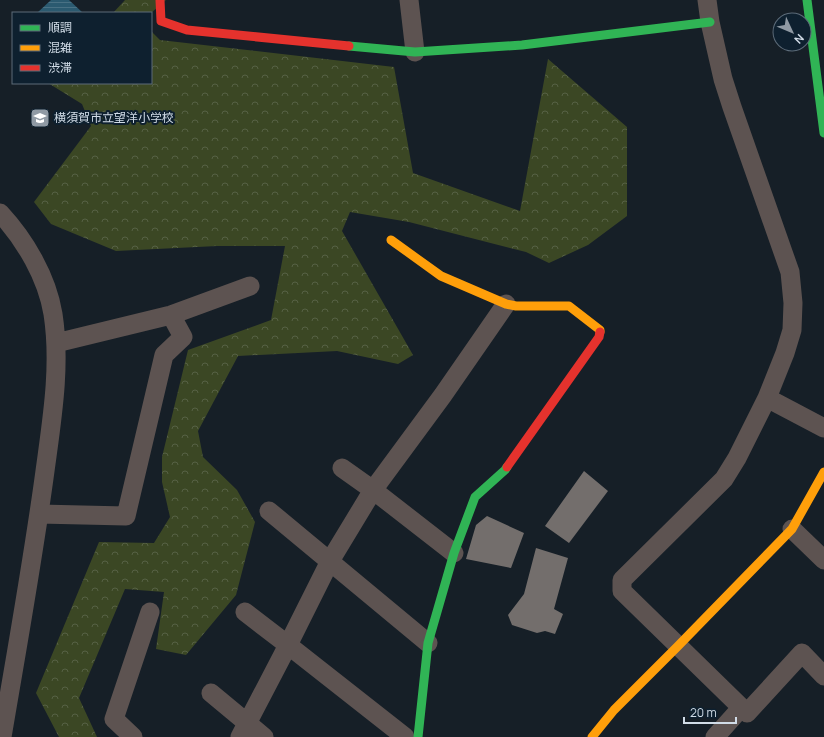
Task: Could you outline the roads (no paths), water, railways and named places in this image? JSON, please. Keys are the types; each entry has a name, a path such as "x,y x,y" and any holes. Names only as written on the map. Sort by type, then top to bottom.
{"street":[{"path":"160,0 161,21 187,30 415,52 522,45 710,22"},
{"path":"409,0 415,52"},
{"path":"707,0 710,22 723,79 790,272 794,303 792,330 785,353 767,398 737,458 724,479 622,580 622,592 747,713 802,653 824,676"},
{"path":"807,0 824,133"},
{"path":"1,216 23,241 42,277 52,313 56,343 54,404 39,514 2,737"},
{"path":"391,240 441,276 506,304 516,306 569,306 600,330 599,337 505,470 475,497 454,553 428,643 418,737"},
{"path":"56,343 171,315 250,286"},
{"path":"244,730 330,561 372,490 447,388 506,304"},
{"path":"39,514 126,516 164,356 183,337 171,315"},
{"path":"767,398 824,428"},
{"path":"342,468 454,553"},
{"path":"592,737 614,710 792,529 824,472"},
{"path":"269,511 428,643"},
{"path":"792,529 824,560"},
{"path":"133,737 114,719 150,612"},
{"path":"245,612 405,737"},
{"path":"211,693 244,730 264,737"},
{"path":"716,737 741,708"}],"water":[{"path":"51,0 69,0 82,12 38,12"}],"place":[{"name":"横須賀市立望洋小学校","path":"40,118"}]}
